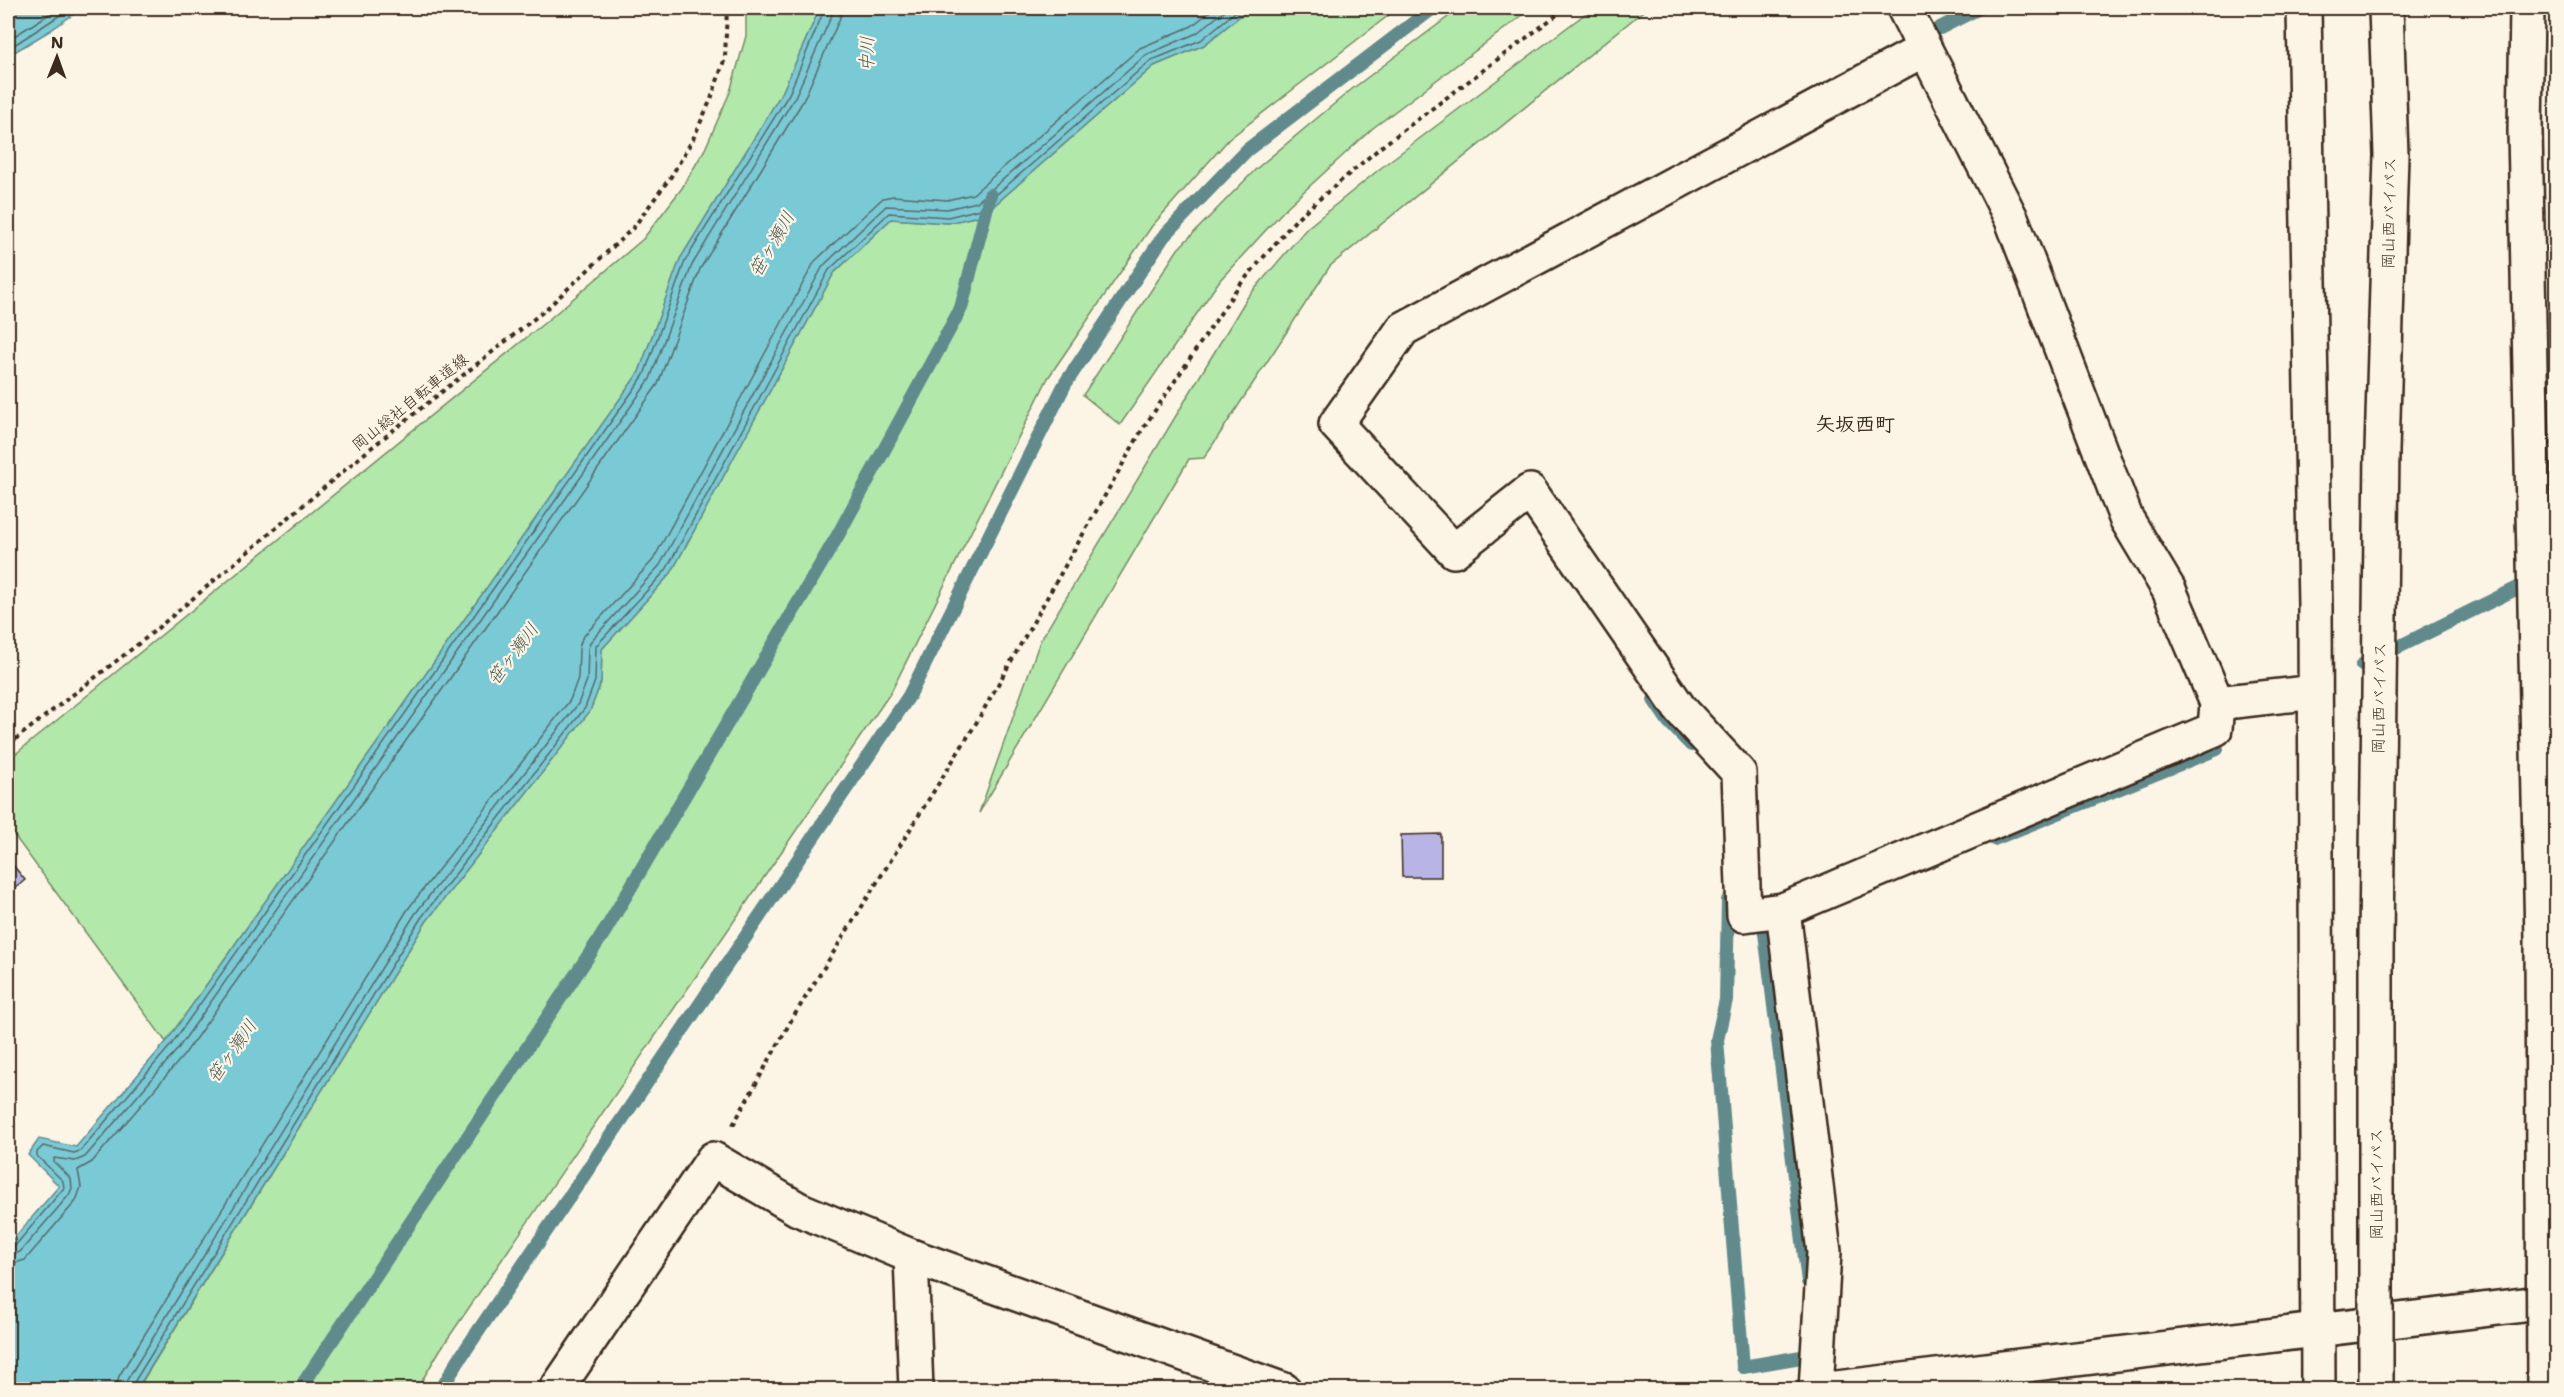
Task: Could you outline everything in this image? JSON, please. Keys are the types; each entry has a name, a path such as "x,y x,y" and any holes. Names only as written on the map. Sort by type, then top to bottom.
{"main road":[{"path":"1904,8 1925,49 2012,220 2126,518 2169,590 2217,703 2215,729 1783,910 1744,915 1739,773 1680,709 1530,491 1454,551 1336,424 1403,329 1925,49"},
{"path":"2304,8 2315,692 2318,1389"},
{"name":"岡山西バイパス","path":"2376,1389 2382,450 2391,154 2386,8"},
{"path":"2527,8 2525,131 2542,940 2544,1389"},
{"path":"2217,703 2315,692"},
{"path":"1783,910 1824,1252 1818,1389 2556,1301"},
{"path":"556,1389 714,1159 798,1209 911,1256 1284,1389"},
{"path":"911,1256 916,1389"}],"path":[{"name":"岡山総社自転車道線","path":"8,745 146,638 371,448 544,311 633,228 672,175 693,139 711,99 725,58 727,8"},
{"path":"714,1159 792,1019 975,725 1142,430 1239,287 1306,210 1381,147 1566,8"}],"green space":[{"path":"746,8 820,8 783,91 680,259 639,372 166,1042 8,827 8,760 548,320 643,239 682,188 705,149 730,92 746,36"},
{"path":"1250,8 1398,8 1229,139 1152,226 1048,378 891,692 440,1350 417,1389 137,1390 426,922 590,711 601,682 602,649 671,573 834,273 891,219 948,223 983,215 1154,66 1204,45"},
{"path":"1460,8 1532,8 1373,128 1288,206 1220,280 1120,425 1083,395 1178,249 1256,169 1352,89"},
{"path":"1593,8 1647,8 1330,266 1204,458 1189,459 979,813 1040,641 1247,298 1307,228 1387,163"}],"water":[{"path":"8,8 82,8 8,56"},
{"path":"820,8 1250,8 1204,45 1154,66 983,215 948,223 891,219 834,273 671,573 602,649 601,682 590,711 426,922 137,1389 8,1389 8,1245 59,1186 28,1155 39,1139 76,1147 166,1042 639,372 680,259 783,91"}],"building":[{"path":"1441,834 1441,877 1402,877 1401,835"},
{"path":"8,859 25,880 13,890 8,884"}],"waterway":[{"path":"441,1390 458,1361 909,696 1065,384 1163,237 1247,150 1433,8"},
{"path":"1940,28 1979,8"},
{"path":"299,1390 605,931 838,535 961,308 990,195"},
{"path":"2362,665 2556,569"},
{"path":"1654,700 1669,722 1691,745"},
{"path":"1994,839 2217,749"},
{"path":"1728,900 1726,1000 1717,1040 1743,1367 1807,1356"},
{"path":"1765,933 1808,1282"}],"district":[{"name":"矢坂西町","path":"1855,424"}],"water label":[{"name":"中川","path":"867,54"},
{"name":"笹ヶ瀬川","path":"772,244"},
{"name":"笹ヶ瀬川","path":"513,654"},
{"name":"笹ヶ瀬川","path":"232,1051"}]}
